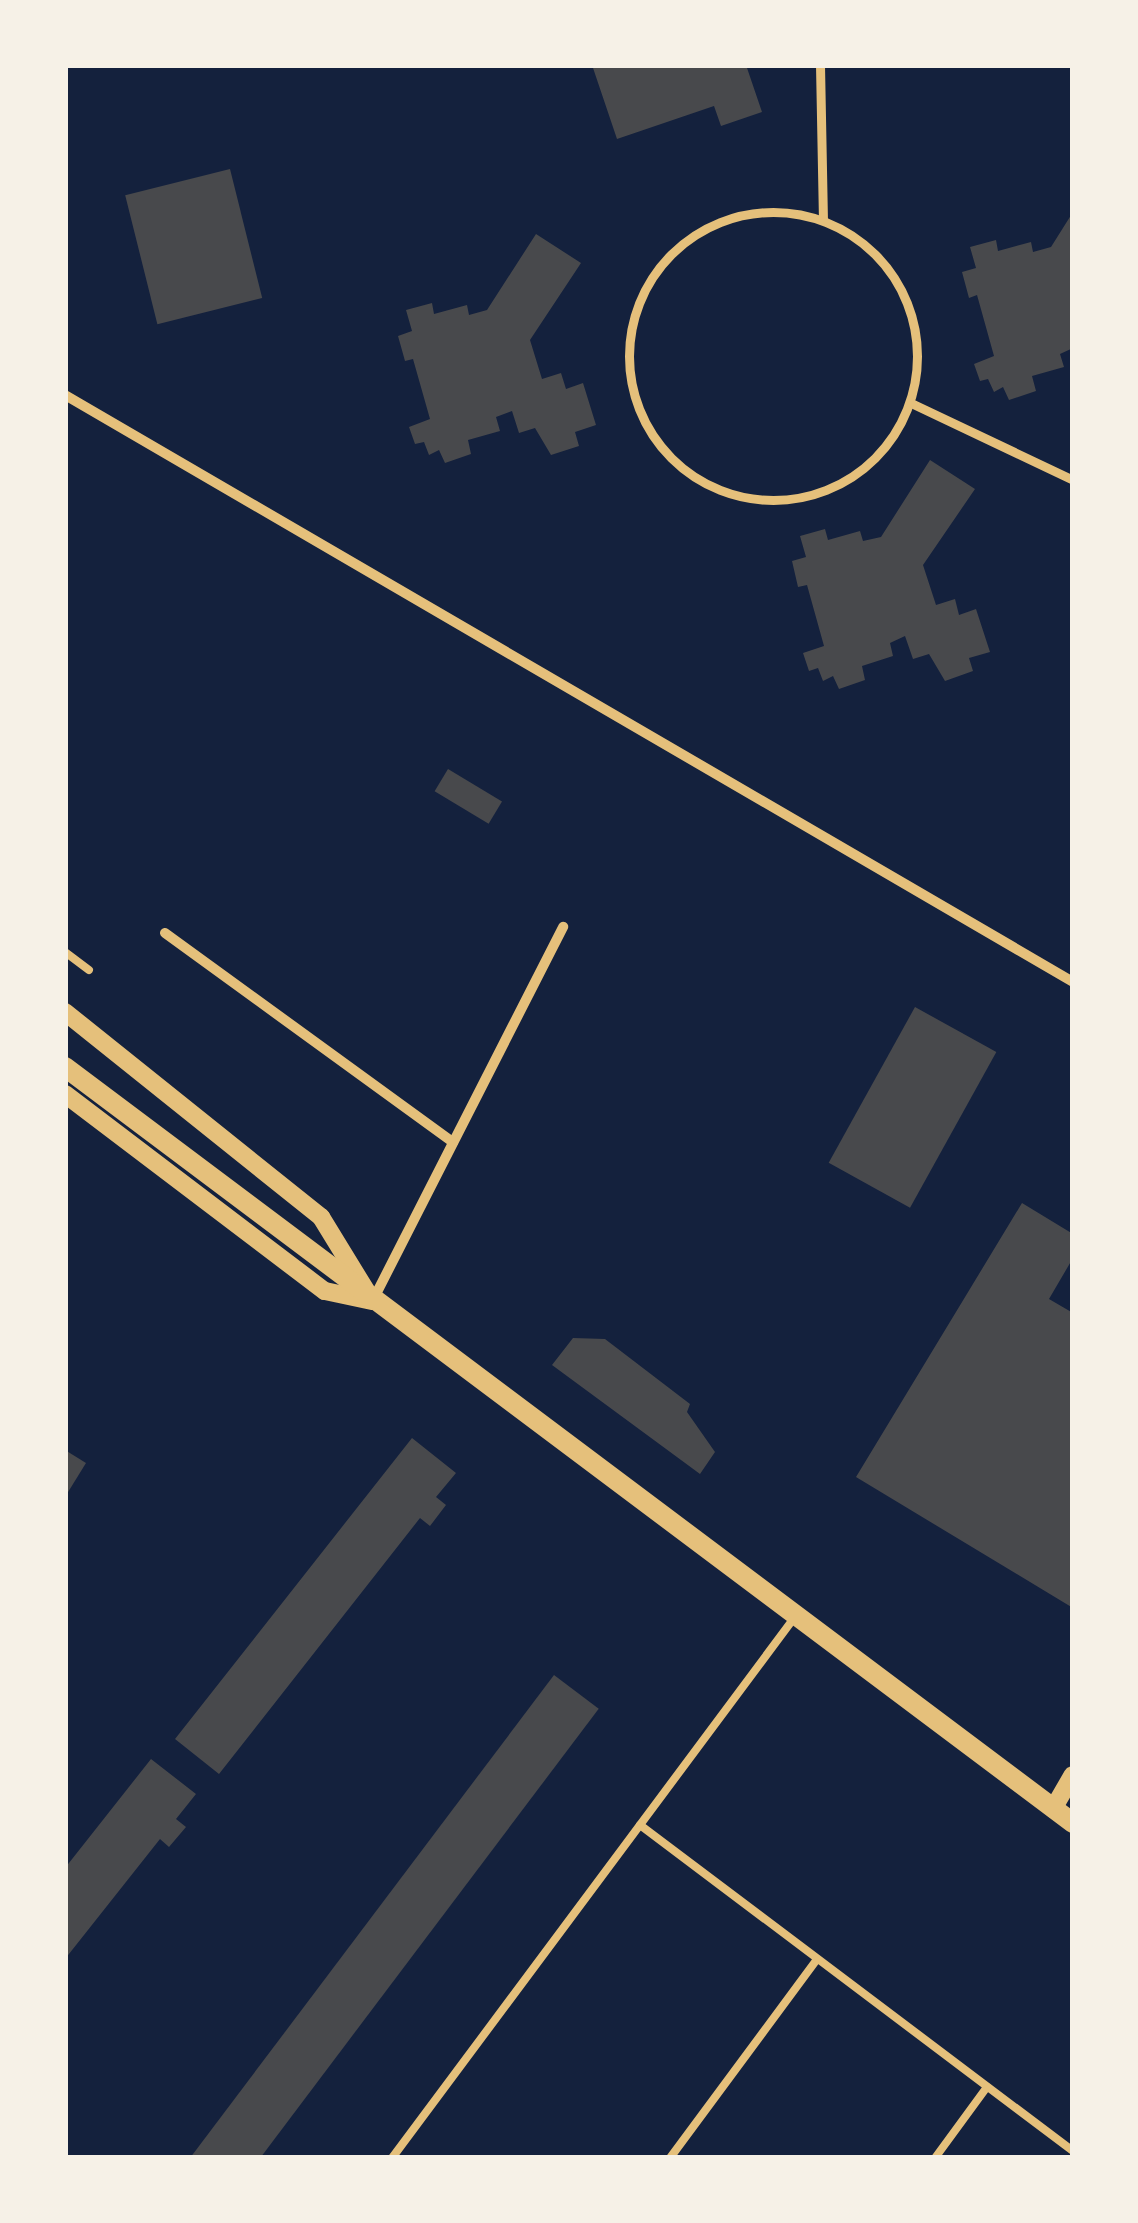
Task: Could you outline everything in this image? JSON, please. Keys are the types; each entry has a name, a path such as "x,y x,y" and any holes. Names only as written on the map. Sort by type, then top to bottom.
{"main road":[{"path":"65,1067 794,1618 1073,1823"}],"street":[{"path":"820,65 823,219"},
{"path":"775,210 823,219 862,241 893,274 912,314 918,358 910,403 887,446 851,479 789,499 757,501 710,488 670,460 642,420 628,372 631,323 650,278 683,242 726,218 775,210"},
{"path":"65,395 1073,982"},
{"path":"910,403 1073,480"},
{"path":"372,1300 564,926"},
{"path":"166,933 453,1142"},
{"path":"65,1012 321,1218 372,1300"},
{"path":"65,1094 325,1291 372,1300"},
{"path":"1053,1809 1073,1776"}],"lane":[{"path":"65,952 89,970"},
{"path":"392,2158 794,1618"},
{"path":"640,1825 1073,2152"},
{"path":"670,2158 817,1958"},
{"path":"935,2158 987,2087"}],"building":[{"path":"592,65 746,65 762,112 721,126 714,106 617,139"},
{"path":"230,169 262,298 157,324 125,195"},
{"path":"1073,212 1073,348 1060,354 1064,367 1032,376 1036,391 1009,400 1003,387 994,392 988,379 980,381 974,364 994,356 977,295 969,298 962,272 976,268 970,247 996,240 998,251 1031,242 1033,252 1051,247"},
{"path":"536,234 581,263 530,340 542,379 561,373 566,389 583,383 596,425 575,432 579,446 551,455 535,428 519,433 512,411 496,417 500,431 468,440 471,454 445,463 439,450 429,455 424,442 415,444 409,427 430,419 413,359 405,361 398,336 412,331 406,310 432,303 434,314 467,305 469,315 487,310"},
{"path":"930,460 975,489 923,565 936,605 955,599 959,615 976,609 990,652 969,658 973,671 945,681 929,654 913,659 905,636 890,643 893,656 862,666 865,680 839,689 833,676 823,681 818,668 809,671 803,653 824,646 807,585 798,587 792,561 806,557 800,536 825,529 828,540 860,531 863,541 881,537"},
{"path":"448,769 502,801 489,824 435,791"},
{"path":"915,1007 996,1052 910,1208 829,1163"},
{"path":"1022,1203 1073,1234 1073,1258 1049,1299 1073,1313 1073,1608 856,1477"},
{"path":"573,1338 605,1339 690,1404 687,1412 715,1452 700,1474 552,1365"},
{"path":"412,1438 456,1473 436,1497 446,1505 430,1526 420,1518 219,1774 175,1739"},
{"path":"65,1450 86,1463 65,1497"},
{"path":"554,1675 599,1709 260,2158 192,2156"},
{"path":"151,1759 196,1794 176,1819 186,1827 169,1847 160,1839 65,1959 65,1868"}]}
